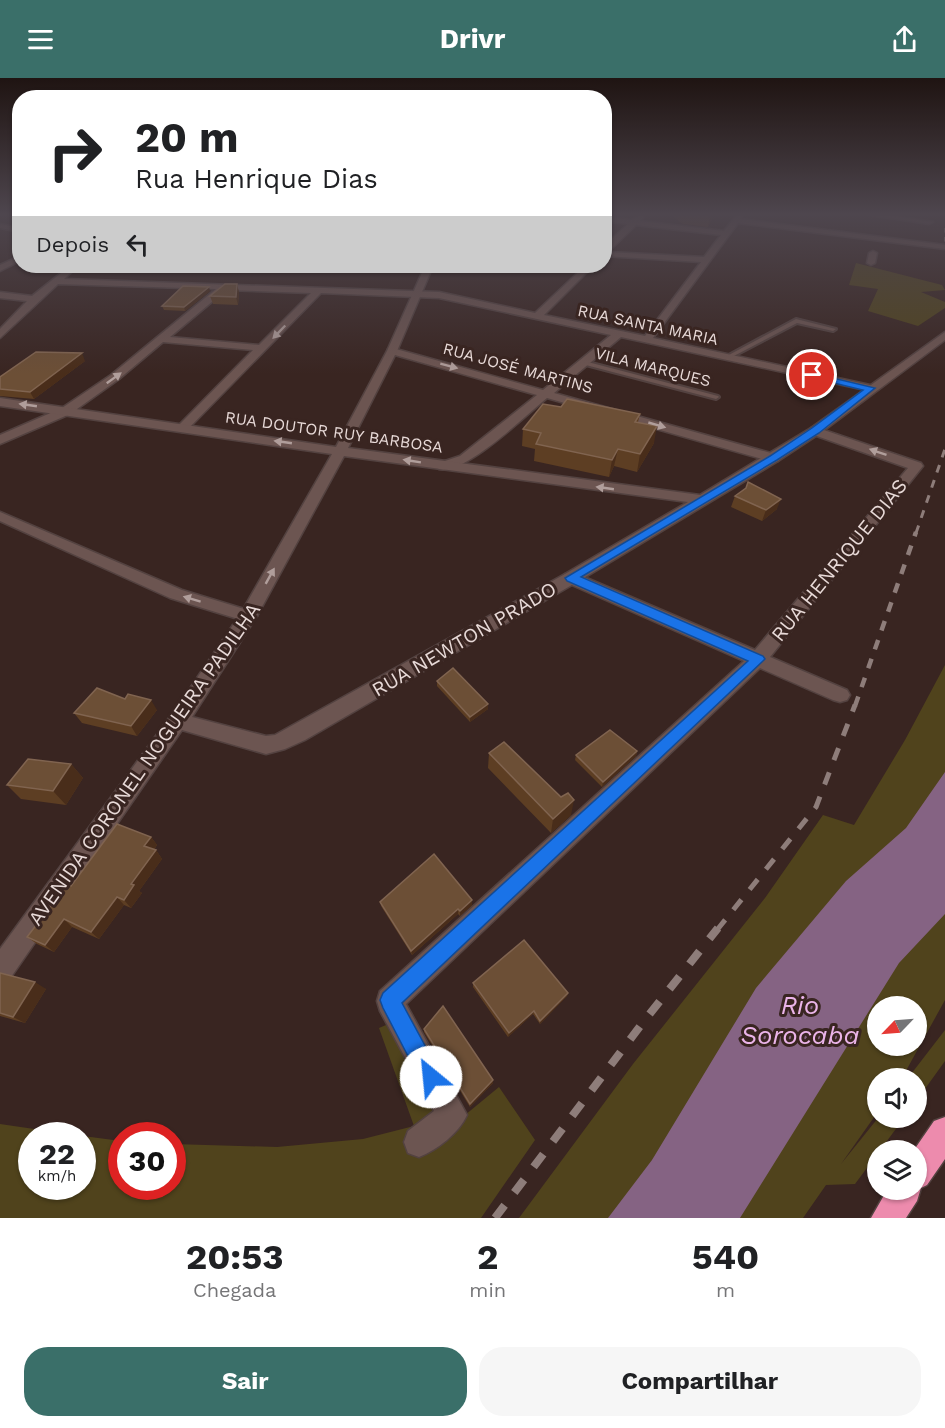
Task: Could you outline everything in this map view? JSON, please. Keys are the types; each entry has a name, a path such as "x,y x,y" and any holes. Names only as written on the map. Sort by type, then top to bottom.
{"highway":[{"path":"927,1158 945,1132"},
{"path":"887,1218 899,1200"}],"street":[{"path":"646,340 700,268"},
{"path":"0,335 34,299 65,273"},
{"name":"AVENIDA CORONEL NOGUEIRA PADILHA","path":"0,971 178,721 248,616 341,450 392,351 425,273"},
{"path":"537,316 582,273"},
{"name":"RUA SANTA MARIA","path":"55,281 440,295 870,388"},
{"path":"0,440 66,411 115,377 224,287"},
{"path":"182,428 319,290"},
{"path":"0,295 34,299"},
{"path":"444,466 465,459 619,334"},
{"name":"RUA NEWTON PRADO","path":"178,721 266,745 278,743 298,734 572,578 773,458 816,430 945,335"},
{"path":"162,339 263,348"},
{"name":"RUA JOSÉ MARTINS","path":"392,351 773,458"},
{"name":"RUA DOUTOR RUY BARBOSA","path":"0,402 486,472 703,500"},
{"name":"RUA HENRIQUE DIAS","path":"419,1142 452,1115 390,1000 759,659 916,466 816,430"},
{"path":"474,452 475,464 486,472"},
{"path":"663,496 675,504 679,510 678,515"},
{"path":"0,516 176,594 248,616"},
{"path":"572,578 840,695"}],"lane":[{"path":"728,357 796,321 834,329"},
{"name":"VILA MARQUES","path":"584,363 716,397"}],"shaded area":[{"path":"854,268 876,268 942,285 945,290 921,292 945,302 945,308 918,326 868,311 878,289 849,285"},
{"path":"945,665 945,1000 927,1033 927,996 867,996 867,1056 914,1056 908,1068 867,1068 867,1127 841,1164 870,1128 897,1128 888,1140 867,1140 867,1168 855,1184 826,1185 803,1218 519,1218 633,1064 765,898 823,815 854,825 905,740"},
{"path":"386,1025 439,1108 419,1153 499,1087 535,1140 481,1218 0,1218 0,1124 18,1127 18,1200 96,1200 96,1138 108,1139 108,1200 186,1200 186,1144 277,1147 363,1139 414,1126 379,1028"},
{"path":"945,1030 945,1061 927,1086 927,1068 916,1068"}],"water":[{"name":"Rio Sorocaba","path":"945,772 945,914 899,963 878,996 867,996 867,1014 740,1218 608,1218 652,1160 756,988 846,881 906,828"}],"building":[{"path":"225,284 237,284 236,297 210,296"},
{"path":"183,286 209,287 184,307 162,306"},
{"path":"36,352 82,353 30,392 0,389 0,377"},
{"path":"567,399 640,414 635,422 657,426 640,454 618,449 612,460 536,444 541,433 523,429 543,404 561,407"},
{"path":"748,482 781,499 766,510 735,496 746,488"},
{"path":"453,668 488,704 470,717 437,681"},
{"path":"97,688 125,699 128,694 151,700 131,726 74,713"},
{"path":"610,730 637,751 603,782 576,755"},
{"path":"504,742 561,797 568,793 574,800 553,819 489,753"},
{"path":"28,759 71,764 53,791 7,785"},
{"path":"117,824 151,837 144,846 156,850 131,884 134,885 124,900 117,897 91,932 64,919 45,945 27,937 68,884 71,886"},
{"path":"434,854 472,900 460,911 458,909 411,951 380,902"},
{"path":"524,940 568,993 540,1021 534,1011 509,1033 473,983"},
{"path":"0,973 35,982 13,1017 0,1013"},
{"path":"443,1006 493,1080 470,1104 424,1029"}],"railway":[{"path":"916,533 945,449"},
{"path":"855,706 916,532"},
{"path":"717,930 816,807 855,705"},
{"path":"495,1218 644,1021 718,928"}],"route":[{"path":"431,1077 390,1000 759,659 572,578 773,458 816,430 870,388 812,375"}]}
